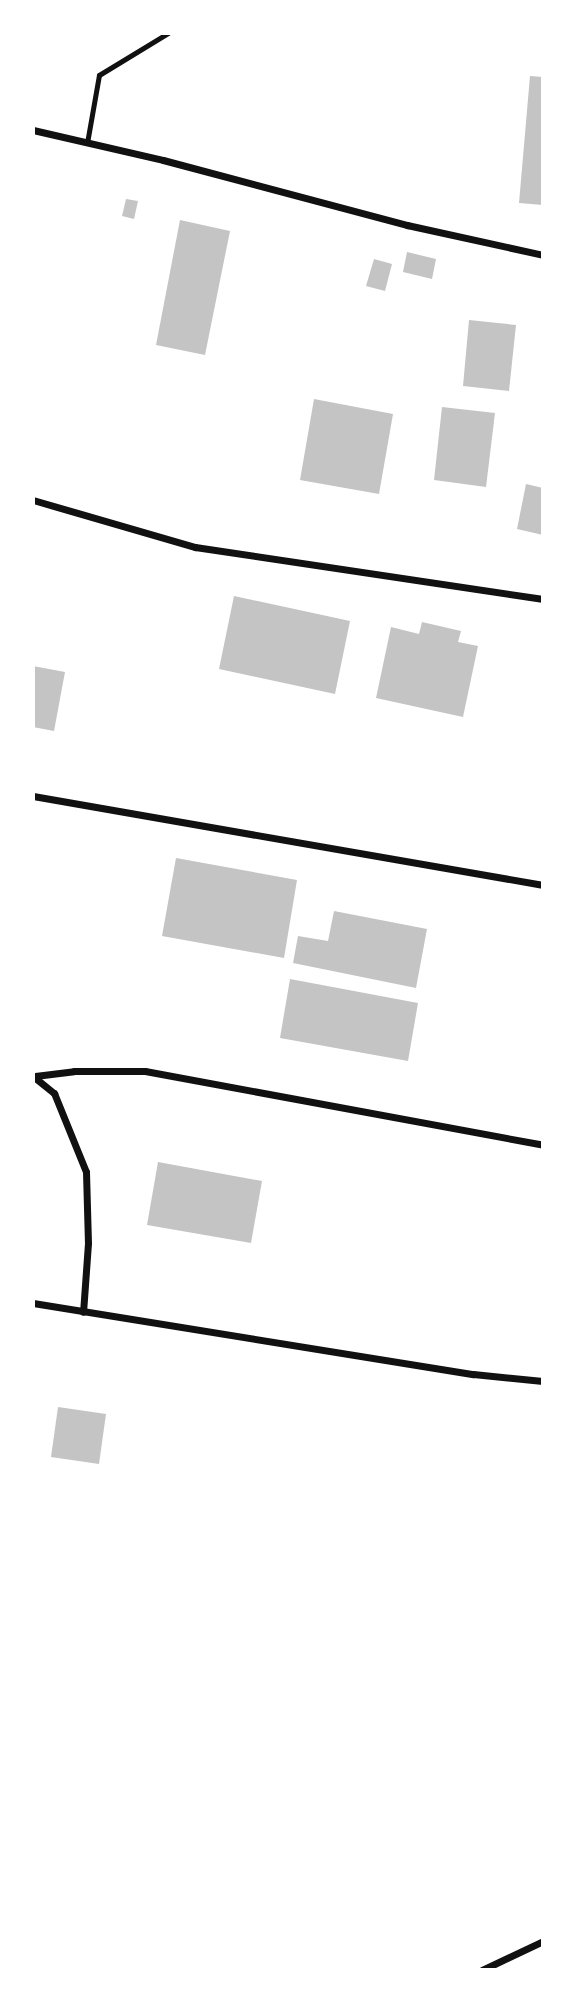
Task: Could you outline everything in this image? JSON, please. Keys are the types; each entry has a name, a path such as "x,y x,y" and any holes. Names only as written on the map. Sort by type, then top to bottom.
{"street":[{"path":"33,130 407,225 543,254"},
{"path":"33,500 195,547 543,599"},
{"path":"33,796 543,885"},
{"path":"34,1076 74,1071 145,1071 543,1146"},
{"path":"34,1076 54,1093 86,1172 88,1243 83,1312"},
{"path":"33,1303 473,1374 543,1381"},
{"path":"482,1970 543,1941"}],"lane":[{"path":"87,142 99,75 168,33"}],"building":[{"path":"530,76 543,77 543,205 519,203"},
{"path":"126,199 138,201 134,219 122,216"},
{"path":"180,220 230,231 205,355 156,345"},
{"path":"407,252 436,259 432,279 403,272"},
{"path":"374,259 392,264 385,291 366,286"},
{"path":"469,320 516,325 509,391 463,386"},
{"path":"314,399 393,414 379,494 300,480"},
{"path":"442,407 495,413 486,487 434,480"},
{"path":"526,484 543,488 543,535 517,529"},
{"path":"234,596 350,621 335,694 219,669"},
{"path":"422,622 461,631 458,642 478,646 463,717 376,698 391,627 419,634"},
{"path":"33,666 65,672 54,731 33,727"},
{"path":"176,858 297,880 284,958 162,936"},
{"path":"334,911 427,929 416,988 293,963 298,936 328,941"},
{"path":"290,979 418,1003 408,1061 280,1038"},
{"path":"158,1162 262,1181 251,1243 147,1225"},
{"path":"58,1407 106,1414 99,1464 51,1457"}]}
